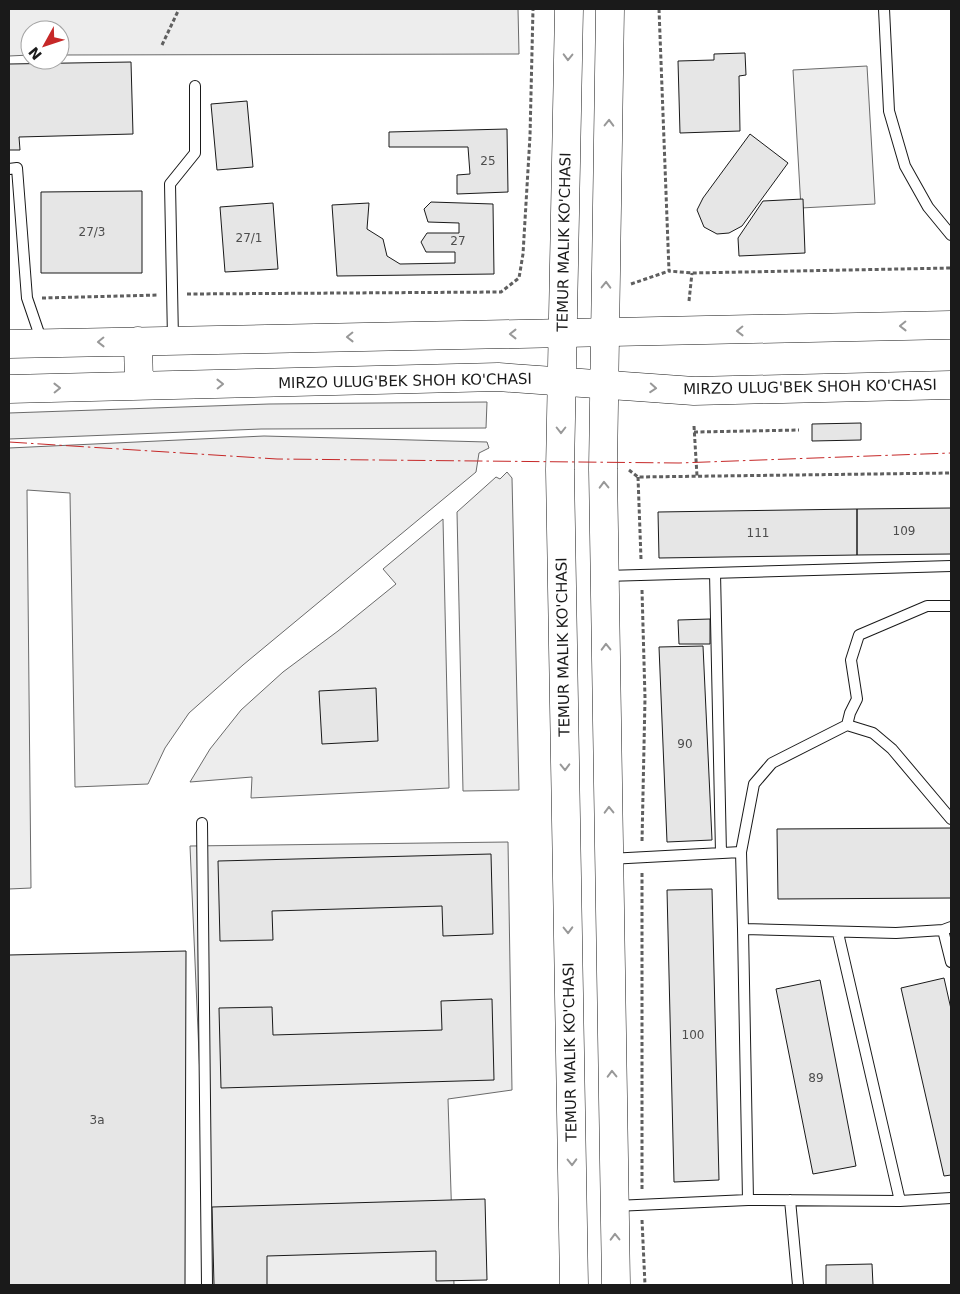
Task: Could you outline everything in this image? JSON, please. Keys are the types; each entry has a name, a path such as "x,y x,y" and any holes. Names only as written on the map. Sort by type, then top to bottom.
{"main road":[{"name":"TEMUR MALIK KO'CHASI","path":"569,9 561,381 561,502 574,1285"},
{"path":"610,9 605,384 605,576 616,1285"},
{"path":"9,344 606,334 951,325"},
{"path":"138,341 139,386"},
{"name":"MIRZO ULUG'BEK SHOH KO'CHASI","path":"9,389 498,377 694,391 951,385"}],"lane":[{"path":"884,9 889,111 905,166 928,207 951,234"},
{"path":"174,340 170,184 195,153 195,86"},
{"path":"9,169 17,168 27,298 42,343"},
{"path":"605,576 951,566"},
{"path":"715,573 721,853"},
{"path":"847,725 850,713 857,699 851,660 859,635 926,606 951,606"},
{"path":"748,1200 741,852 754,784 772,763 847,725 873,733 892,749 951,819"},
{"path":"202,823 207,1285"},
{"path":"609,859 741,852"},
{"path":"743,929 838,933 947,928 951,962"},
{"path":"838,933 900,1201"},
{"path":"614,1206 748,1200 900,1201 951,1198"},
{"path":"790,1200 798,1285"}],"path":[{"path":"162,45 179,9"},
{"path":"27,298 502,292 519,278 523,254 530,146 533,9"},
{"path":"659,9 669,270"},
{"path":"630,284 669,270 692,273 951,268"},
{"path":"689,301 692,273"},
{"path":"694,426 697,476"},
{"path":"694,432 799,430"},
{"path":"629,470 638,477 951,473"},
{"path":"638,477 645,698 642,857 642,1205 645,1285"}],"shaded area":[{"path":"9,9 518,9 519,54 70,55 70,20 20,20 20,55 9,56"},
{"path":"867,66 875,204 801,208 793,70"},
{"path":"487,402 486,428 261,429 9,439 9,413 269,404"},
{"path":"264,436 487,442 489,448 479,453 476,472 243,665 189,713 165,748 148,784 75,787 70,493 27,490 31,888 9,889 9,448"},
{"path":"507,472 512,478 519,790 463,791 457,512 496,477 500,479"},
{"path":"443,519 449,788 251,798 252,777 190,782 210,749 241,710 283,672 396,584 383,569"},
{"path":"508,842 512,1090 448,1099 454,1285 209,1285 190,846"}],"building":[{"path":"745,53 746,75 739,76 740,131 680,133 678,61 714,60 714,54"},
{"path":"131,62 133,134 19,137 20,150 9,150 9,64 20,64 20,70 70,70 70,63"},
{"path":"247,101 253,167 217,170 211,104"},
{"path":"507,129 508,192 457,194 457,175 470,174 468,147 389,147 389,132"},
{"path":"750,134 788,163 742,226 729,233 717,234 704,227 697,210 703,198"},
{"path":"142,191 142,273 41,273 41,192"},
{"path":"803,199 805,253 739,256 738,238 763,201"},
{"path":"431,202 493,204 494,274 337,276 332,205 369,203 367,229 383,239 387,256 400,264 455,263 455,252 426,252 421,242 427,233 459,233 459,223 428,222 424,209"},
{"path":"273,203 278,269 225,272 220,207"},
{"path":"861,423 861,440 812,441 812,424"},
{"path":"951,508 951,554 857,555 857,509"},
{"path":"857,509 857,555 659,558 658,512"},
{"path":"710,619 710,644 679,644 678,620"},
{"path":"703,646 712,840 667,842 659,647"},
{"path":"376,688 378,741 322,744 319,691"},
{"path":"951,828 951,898 778,899 777,829"},
{"path":"491,854 493,934 443,936 442,906 272,911 273,940 220,941 218,861"},
{"path":"712,889 719,1180 674,1182 667,890"},
{"path":"186,951 185,1285 9,1285 9,955"},
{"path":"944,978 951,1009 951,1175 944,1176 901,988"},
{"path":"820,980 856,1166 813,1174 776,989"},
{"path":"492,999 494,1080 221,1088 219,1008 272,1007 273,1035 442,1030 441,1001"},
{"path":"485,1199 487,1280 436,1281 436,1251 267,1256 267,1285 214,1285 212,1207"},
{"path":"872,1264 873,1285 826,1285 826,1265"}],"power":[{"path":"9,442 277,459 679,463 951,453"}]}
